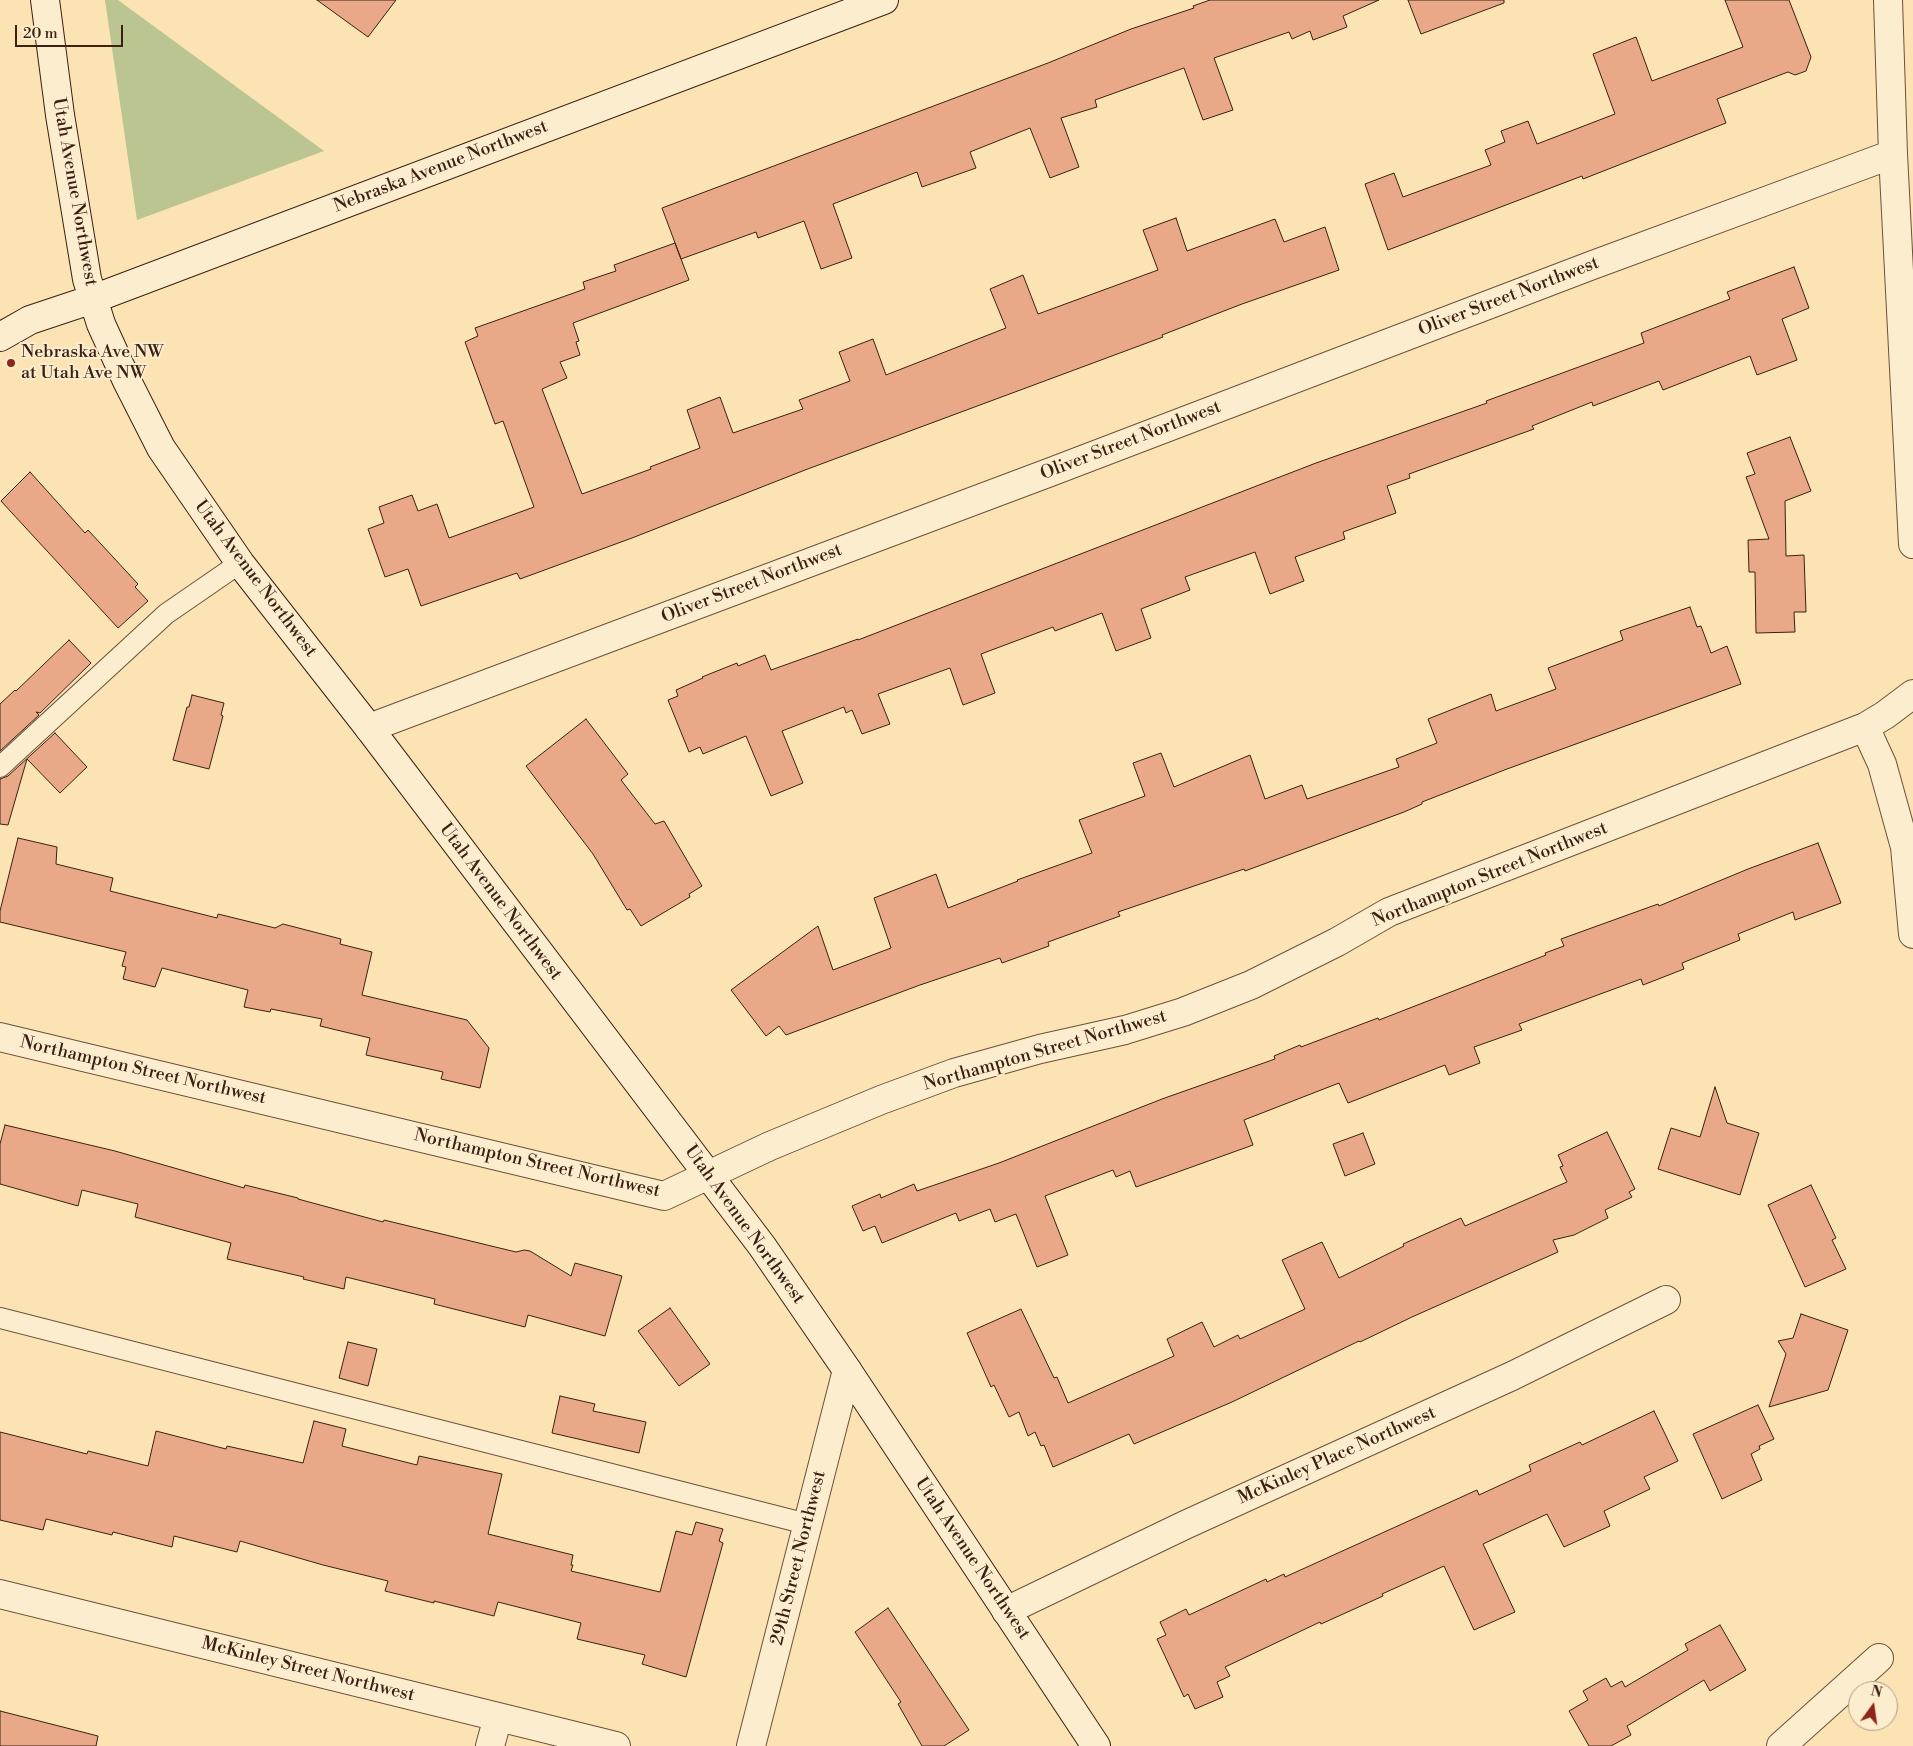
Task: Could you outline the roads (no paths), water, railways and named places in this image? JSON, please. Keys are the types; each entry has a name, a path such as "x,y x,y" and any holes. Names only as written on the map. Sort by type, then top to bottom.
{"street":[{"name":"Utah Avenue Northwest","path":"45,0 60,115 87,279 101,324 126,381 161,448 240,563 369,728 762,1246 847,1370 1096,1746"},
{"name":"Nebraska Avenue Northwest","path":"0,337 30,320 93,299 884,0"},
{"path":"1888,0 1893,154 1913,544"},
{"name":"Oliver Street Northwest","path":"369,728 1590,266 1893,154"},
{"name":"Northampton Street Northwest","path":"0,1037 664,1196 770,1146 881,1100 954,1073 1040,1049 1125,1030 1183,1012 1251,985 1337,942 1389,912 1865,727 1913,694"},
{"path":"1865,727 1882,764 1905,847 1913,934"},
{"name":"McKinley Place Northwest","path":"1006,1611 1185,1525 1512,1376 1666,1300"},
{"name":"29th Street Northwest","path":"751,1746 847,1370"},
{"name":"McKinley Street Northwest","path":"0,1594 616,1746"},
{"path":"1781,1746 1879,1658"},
{"path":"490,1746 498,1717"}],"lane":[{"path":"0,767 166,614 240,563"},
{"path":"0,1318 807,1524"}],"place":[{"name":"Nebraska Ave NW at Utah Ave NW","path":"11,363"}]}
